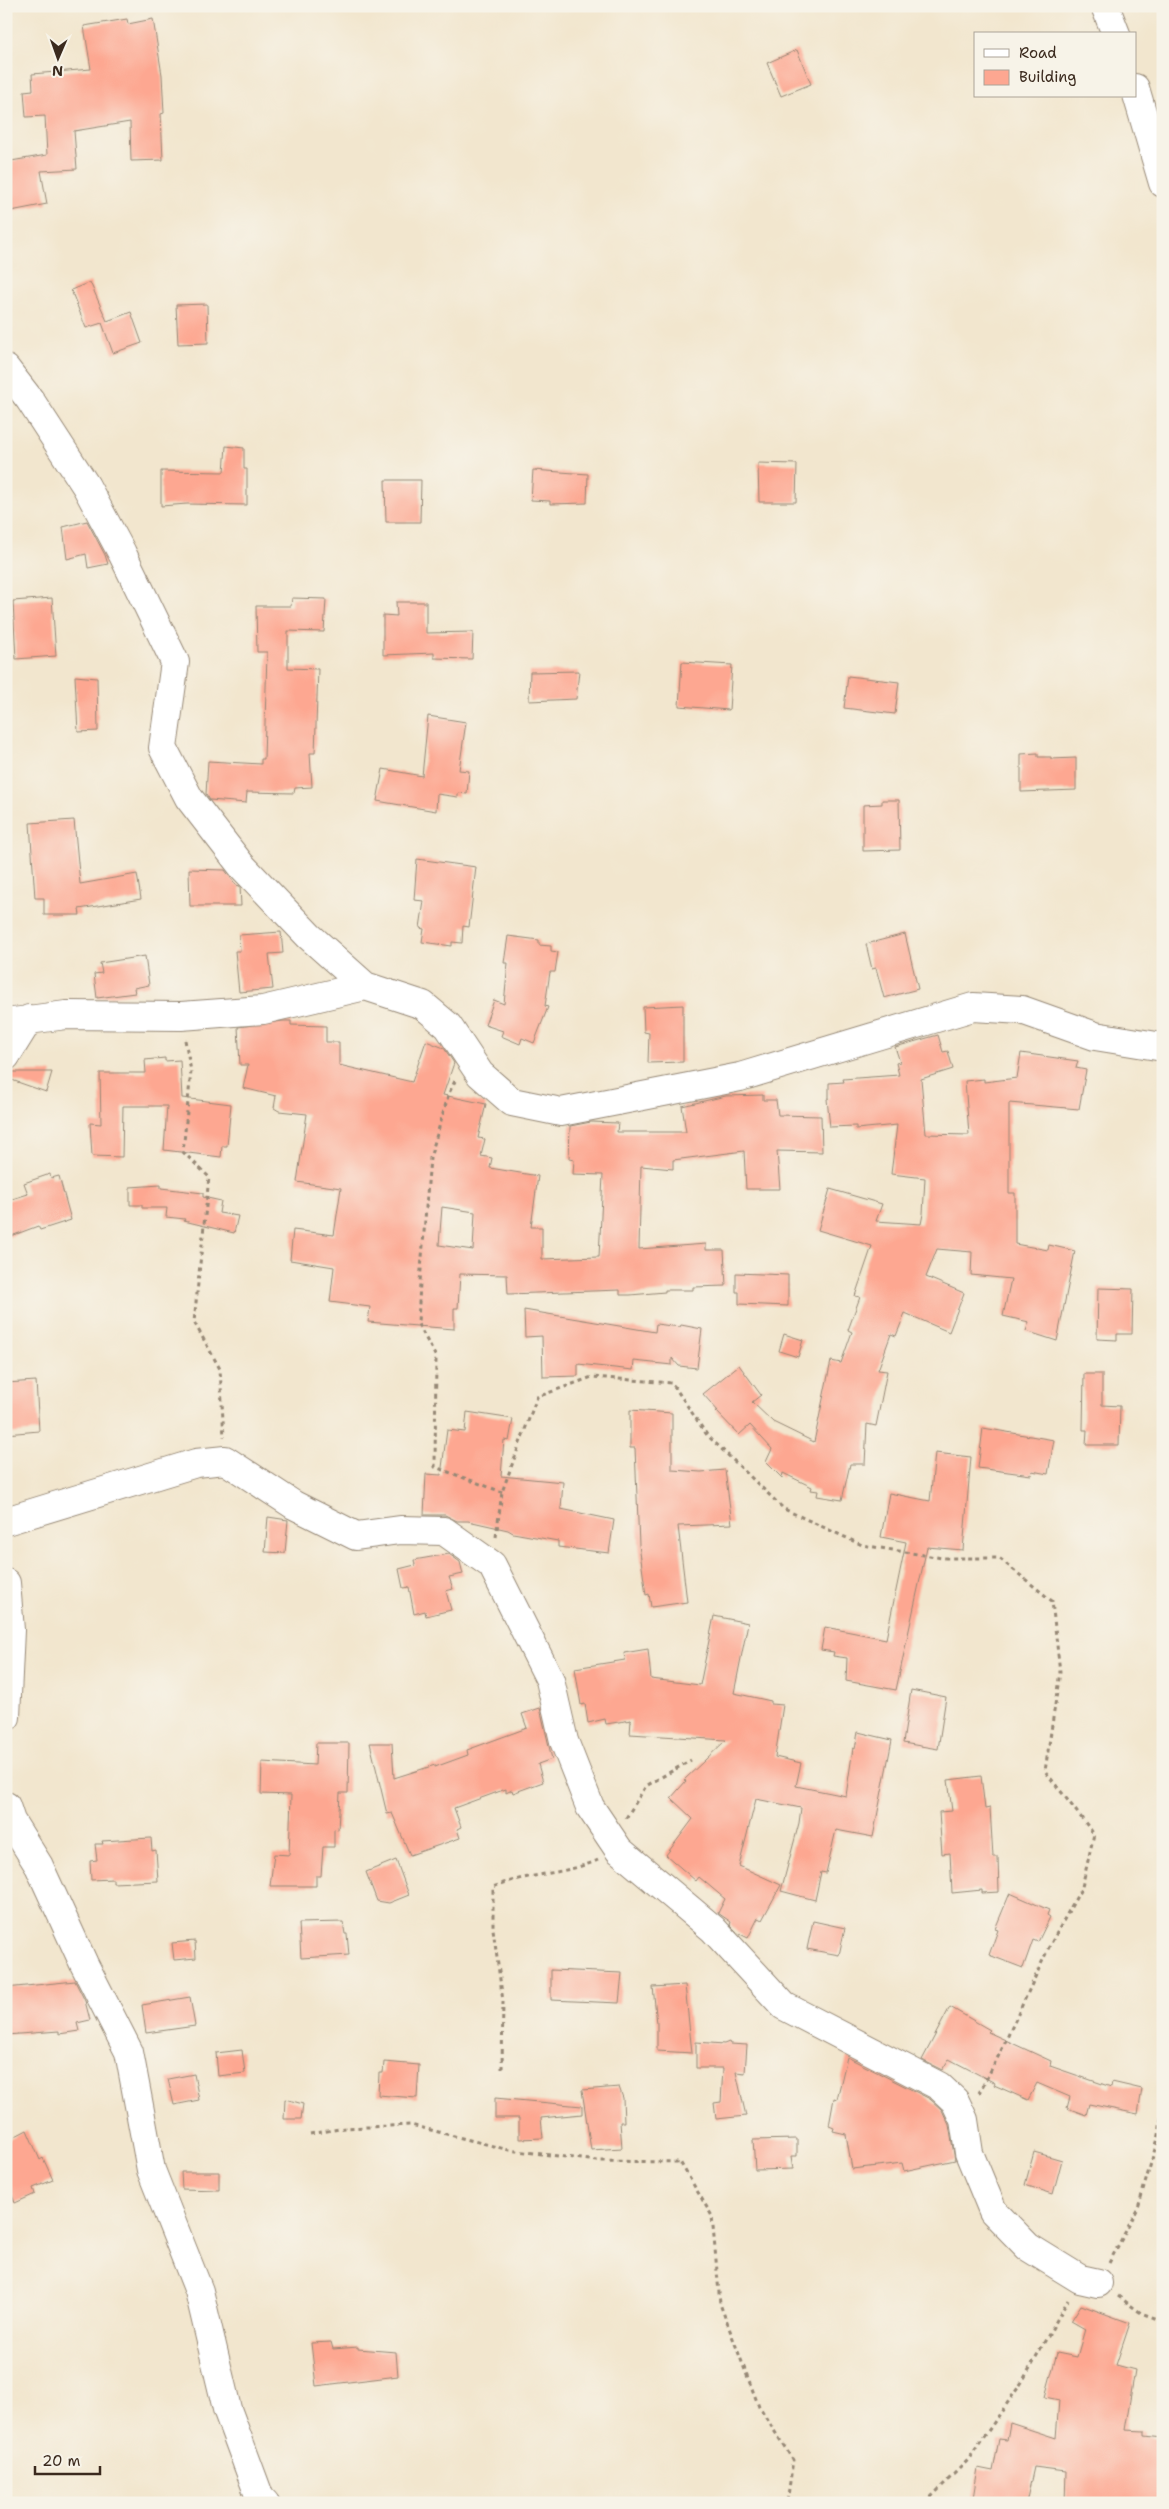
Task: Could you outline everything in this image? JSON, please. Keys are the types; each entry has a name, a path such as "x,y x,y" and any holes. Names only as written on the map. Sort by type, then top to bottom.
{"street":[{"path":"1105,6 1115,32"},
{"path":"1136,91 1163,183"},
{"path":"6,369 30,400 86,486 122,553 176,662 163,748 189,798 241,866 310,936 365,986 423,1005 448,1026 480,1074 512,1102 561,1112 740,1077 973,1007 1022,1010 1095,1036 1163,1047"},
{"path":"6,1056 18,1021 66,1016 181,1016 263,1010 365,986"},
{"path":"6,1521 196,1463 225,1460 294,1505 356,1536 400,1530 444,1531 492,1565 550,1680 564,1741 590,1807 619,1850 713,1929 784,2006 938,2086 955,2101 964,2120 969,2153 992,2211 1028,2247 1089,2281"},
{"path":"6,1583 10,1630 6,1717"},
{"path":"6,1806 11,1821 39,1866 84,1964 129,2052 151,2170 199,2290 227,2408 260,2498 265,2503"}],"path":[{"path":"181,1016 190,1070 183,1152 209,1177 194,1322 220,1369 225,1460"},
{"path":"466,1053 460,1073 449,1093 430,1158 418,1324 436,1357 435,1467 502,1492"},
{"path":"492,1565 502,1492 537,1397 592,1377 672,1383 708,1435 784,1509 862,1545 942,1558 999,1558 1052,1601 1060,1672 1045,1770 1094,1834 1082,1887 1048,1947 1000,2053 964,2120"},
{"path":"502,2069 503,2001 493,1929 493,1887 508,1880 581,1867 619,1850 626,1816 646,1786 691,1760"},
{"path":"925,2503 968,2460 1138,2208 1159,2135 1163,2103"},
{"path":"310,2134 345,2128 411,2125 508,2150 598,2161 680,2162 712,2216 720,2304 759,2407 794,2460 787,2503"},
{"path":"1089,2281 1141,2313 1163,2321"}],"building":[{"path":"127,19 128,24 153,19 162,75 164,113 161,114 163,160 131,161 130,122 74,131 77,169 41,171 47,204 11,211 6,183 6,165 11,164 11,161 47,155 45,116 26,117 24,91 33,90 32,74 91,69 84,26"},
{"path":"797,50 811,84 781,96 767,63"},
{"path":"90,282 107,321 131,312 142,343 113,353 102,323 86,328 71,290"},
{"path":"207,304 208,343 178,344 176,305"},
{"path":"226,446 244,448 244,469 247,469 247,505 187,504 161,506 161,471 224,472"},
{"path":"758,463 797,464 796,502 759,502"},
{"path":"533,470 588,474 587,503 550,504 550,501 531,500"},
{"path":"385,480 421,480 420,522 386,522"},
{"path":"87,521 108,564 88,568 86,554 67,559 63,527"},
{"path":"52,598 56,656 16,659 13,601"},
{"path":"292,598 326,599 324,632 288,631 288,668 318,669 315,753 310,753 312,787 295,788 294,793 247,792 246,803 210,800 206,794 208,761 261,764 261,759 264,759 267,652 257,652 256,606 291,606"},
{"path":"396,602 426,602 426,633 473,632 472,659 434,658 434,653 383,655 383,615 397,616"},
{"path":"682,662 732,665 729,710 679,706"},
{"path":"579,671 576,699 529,701 530,672"},
{"path":"75,676 97,678 98,731 78,732"},
{"path":"848,676 899,682 895,714 844,708"},
{"path":"428,716 466,722 459,770 469,771 467,794 458,793 458,797 437,794 436,811 377,801 383,769 422,776"},
{"path":"1038,753 1038,757 1051,757 1051,759 1076,758 1076,790 1021,792 1021,754"},
{"path":"882,800 899,800 900,850 863,851 863,805 882,804"},
{"path":"74,820 80,884 137,874 141,899 79,909 80,915 44,915 44,898 35,898 30,823"},
{"path":"417,859 476,867 469,927 463,926 462,943 452,942 452,946 422,942 424,929 420,928 424,901 414,900"},
{"path":"189,869 225,870 236,885 240,886 241,906 190,906"},
{"path":"281,932 283,953 269,954 273,989 239,992 235,951 240,951 239,935"},
{"path":"905,934 918,989 884,998 876,968 872,969 866,944"},
{"path":"508,936 539,940 539,945 551,946 551,951 558,952 555,972 550,972 545,1006 548,1007 534,1043 522,1038 520,1044 501,1036 503,1031 485,1025 494,1000 504,1004 508,963 504,963"},
{"path":"145,956 149,985 134,988 135,993 97,998 94,974 102,973 100,963"},
{"path":"683,1005 683,1062 648,1063 649,1033 644,1032 643,1007"},
{"path":"283,1021 291,1021 291,1025 326,1026 326,1042 339,1042 339,1065 412,1082 426,1041 444,1048 454,1063 443,1095 486,1104 478,1138 485,1139 481,1156 492,1158 490,1168 538,1176 531,1227 542,1227 542,1259 599,1257 603,1175 573,1174 574,1160 569,1159 570,1126 591,1122 618,1123 617,1132 686,1132 682,1106 726,1096 763,1095 763,1100 776,1100 778,1115 821,1116 822,1152 777,1151 780,1189 746,1189 744,1151 673,1160 673,1169 641,1166 639,1249 706,1244 706,1250 724,1250 726,1286 693,1287 693,1290 665,1290 665,1292 630,1295 620,1295 620,1290 508,1294 507,1275 460,1274 458,1308 454,1308 454,1329 368,1322 370,1307 330,1302 334,1267 290,1260 293,1230 334,1235 341,1188 297,1182 307,1114 279,1111 274,1108 276,1096 243,1088 248,1065 240,1065 238,1027","holes":["442,1207 475,1212 473,1250 439,1245"]},
{"path":"938,1035 943,1052 948,1051 953,1069 921,1079 926,1134 969,1135 965,1081 984,1079 984,1082 1017,1078 1021,1053 1078,1061 1076,1068 1086,1070 1079,1109 1009,1103 1009,1193 1015,1193 1015,1244 1048,1250 1049,1245 1075,1251 1057,1341 1026,1331 1029,1322 1003,1316 1011,1279 971,1275 972,1252 937,1249 926,1277 964,1293 949,1332 905,1313 896,1336 891,1334 878,1370 887,1371 876,1426 867,1424 865,1464 850,1464 842,1500 817,1496 818,1491 811,1490 812,1487 783,1473 782,1478 766,1462 772,1449 750,1425 739,1435 703,1394 739,1365 761,1395 752,1402 773,1422 814,1442 831,1361 841,1363 852,1332 848,1330 860,1297 855,1296 872,1246 818,1230 830,1189 882,1204 876,1221 921,1224 925,1178 891,1174 897,1125 856,1129 856,1126 830,1127 827,1099 829,1098 829,1083 844,1082 843,1079 899,1075 896,1063 900,1062 895,1047"},
{"path":"165,1058 165,1061 180,1060 182,1098 231,1104 227,1146 222,1146 221,1157 164,1150 167,1106 123,1106 122,1157 92,1156 90,1123 101,1124 100,1073 146,1073 145,1060"},
{"path":"6,1072 52,1072 46,1092 6,1078"},
{"path":"50,1174 51,1178 59,1176 71,1220 40,1230 38,1226 6,1238 6,1201 28,1194 24,1183"},
{"path":"161,1185 161,1188 203,1193 203,1197 221,1201 219,1213 238,1216 234,1233 184,1221 185,1219 166,1217 167,1208 142,1208 142,1205 130,1205 130,1187"},
{"path":"736,1273 788,1275 788,1306 739,1304 739,1292 736,1292"},
{"path":"1098,1288 1133,1289 1132,1334 1117,1334 1117,1340 1097,1339"},
{"path":"524,1310 655,1332 656,1324 680,1327 681,1325 702,1329 697,1368 679,1366 672,1358 672,1365 634,1361 633,1370 578,1364 578,1376 543,1377 542,1336 525,1337"},
{"path":"784,1334 803,1340 798,1357 779,1351"},
{"path":"1084,1374 1102,1374 1102,1405 1120,1406 1119,1445 1086,1445 1087,1430 1083,1430"},
{"path":"36,1381 39,1431 6,1434 6,1383"},
{"path":"630,1410 672,1413 672,1470 701,1472 725,1470 732,1524 678,1526 687,1602 651,1607 649,1594 646,1595 639,1545 635,1448 630,1448"},
{"path":"467,1412 513,1419 509,1441 504,1440 501,1476 563,1482 561,1509 614,1520 609,1553 558,1547 558,1541 513,1533 508,1530 468,1521 457,1521 445,1515 424,1515 426,1474 441,1475 447,1430 465,1432"},
{"path":"983,1428 1054,1440 1048,1474 1032,1471 1031,1475 978,1468"},
{"path":"935,1453 971,1457 963,1550 927,1547 896,1690 846,1681 847,1658 833,1656 834,1652 821,1650 825,1627 886,1639 906,1542 881,1537 889,1493 930,1501"},
{"path":"268,1517 288,1520 285,1553 265,1552"},
{"path":"449,1554 460,1562 463,1574 449,1577 453,1589 446,1591 451,1610 426,1616 425,1611 414,1614 409,1587 403,1588 399,1569 415,1565 414,1560"},
{"path":"714,1616 748,1623 734,1693 771,1701 771,1704 783,1705 775,1757 801,1763 796,1786 846,1796 853,1748 855,1749 858,1732 892,1740 873,1837 836,1830 826,1873 821,1872 815,1900 781,1891 799,1823 801,1808 756,1799 739,1866 781,1885 762,1920 758,1918 748,1938 738,1933 730,1925 731,1922 718,1913 725,1899 699,1877 696,1881 666,1855 693,1819 671,1798 686,1781 684,1780 726,1740 630,1734 631,1720 606,1724 605,1719 588,1723 585,1704 581,1705 575,1668 625,1660 624,1653 648,1649 651,1679 700,1685"},
{"path":"911,1690 946,1697 938,1749 903,1743"},
{"path":"540,1708 552,1759 538,1764 543,1782 513,1793 512,1790 506,1793 506,1789 454,1808 461,1827 457,1829 460,1838 410,1855 392,1813 387,1814 370,1743 392,1743 394,1778 435,1765 435,1767 468,1755 467,1750 527,1728 522,1714"},
{"path":"316,1743 349,1743 348,1793 340,1793 338,1830 334,1829 334,1847 323,1847 321,1876 316,1876 316,1886 270,1886 274,1854 289,1855 291,1795 261,1794 262,1762 315,1765"},
{"path":"981,1776 985,1809 990,1808 993,1857 998,1857 999,1892 982,1893 982,1890 952,1893 950,1853 942,1854 939,1812 952,1811 948,1780"},
{"path":"151,1838 152,1851 156,1850 158,1881 113,1883 113,1879 91,1880 90,1861 97,1860 95,1844 103,1844 102,1841"},
{"path":"396,1860 409,1895 389,1903 377,1901 366,1872"},
{"path":"1010,1893 1049,1910 1047,1915 1050,1917 1038,1942 1033,1940 1023,1968 989,1955 998,1930 995,1929"},
{"path":"813,1921 845,1928 839,1955 807,1949"},
{"path":"343,1922 345,1934 347,1934 349,1955 301,1958 299,1923"},
{"path":"195,1941 196,1958 174,1960 172,1943"},
{"path":"551,1970 622,1973 619,2003 551,2000"},
{"path":"75,1981 85,2001 90,2020 77,2023 79,2031 59,2034 59,2031 6,2035 6,1988"},
{"path":"685,1985 692,2053 657,2051 657,2023 653,1987"},
{"path":"190,1997 195,2026 146,2033 142,2005"},
{"path":"950,2007 990,2030 988,2032 1051,2061 1050,2066 1111,2087 1112,2082 1142,2089 1138,2114 1089,2104 1086,2115 1067,2108 1070,2097 1037,2083 1028,2100 994,2085 995,2083 949,2059 942,2070 922,2060"},
{"path":"696,2042 724,2044 729,2042 730,2044 747,2045 745,2073 736,2072 746,2116 716,2119 714,2103 721,2102 723,2068 696,2068"},
{"path":"242,2050 245,2073 218,2076 216,2053"},
{"path":"847,2057 930,2099 942,2110 949,2125 955,2160 904,2171 902,2163 852,2169 846,2134 833,2131 834,2128 829,2126 834,2098 837,2099"},
{"path":"384,2062 419,2065 417,2098 378,2095 379,2073 383,2073"},
{"path":"194,2074 199,2100 174,2105 168,2079"},
{"path":"619,2087 623,2098 624,2122 620,2122 622,2148 591,2150 582,2090"},
{"path":"495,2098 582,2106 582,2114 541,2118 543,2138 519,2139 519,2118 495,2118"},
{"path":"285,2099 303,2104 301,2119 284,2119"},
{"path":"27,2130 40,2160 43,2158 53,2180 33,2188 35,2194 15,2203 6,2179 6,2141"},
{"path":"797,2139 797,2156 791,2156 793,2169 755,2170 753,2140"},
{"path":"1034,2152 1062,2160 1053,2194 1025,2185"},
{"path":"181,2172 219,2172 219,2190 182,2189"},
{"path":"1081,2305 1130,2323 1116,2365 1135,2370 1125,2430 1144,2431 1144,2436 1163,2438 1163,2503 1065,2503 1066,2471 1034,2467 1026,2503 991,2503 973,2498 978,2468 993,2471 999,2439 1007,2440 1010,2423 1056,2438 1059,2400 1045,2397 1057,2353 1077,2357 1085,2329 1071,2321"},
{"path":"331,2342 333,2349 358,2347 358,2349 396,2352 398,2376 316,2386 311,2343"}]}
